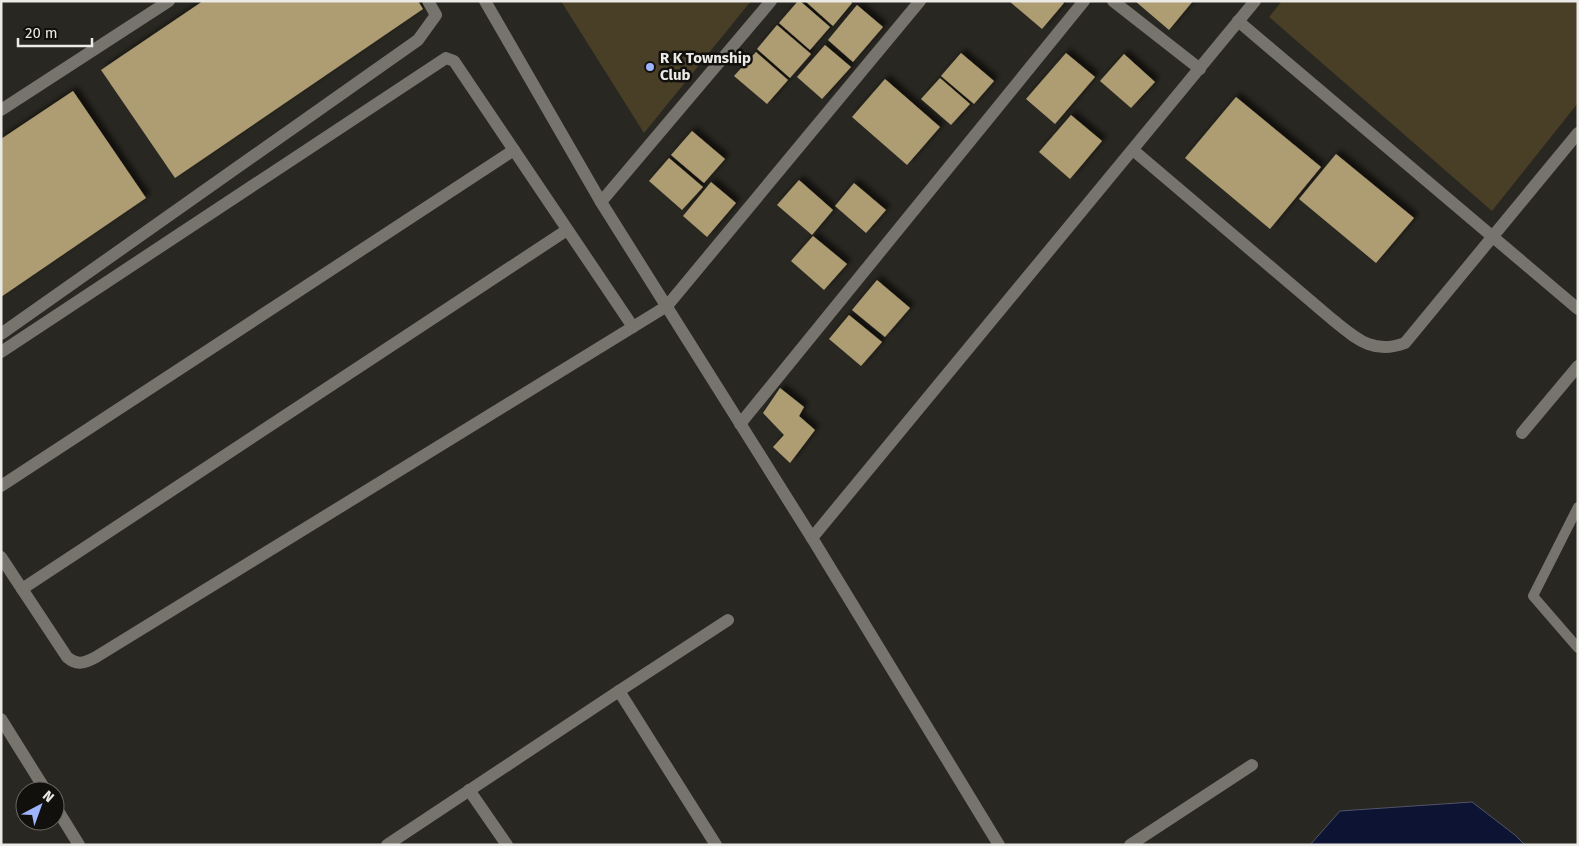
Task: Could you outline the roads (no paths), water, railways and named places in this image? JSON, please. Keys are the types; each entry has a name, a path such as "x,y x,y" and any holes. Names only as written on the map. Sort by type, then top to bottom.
{"street":[{"path":"1,110 169,1"},
{"path":"1,334 418,40 436,15 428,1"},
{"path":"485,1 601,202 812,538 999,845"},
{"path":"601,202 770,1"},
{"path":"1,557 67,657 72,661 86,663 667,306 920,1"},
{"path":"740,424 1084,1"},
{"path":"1113,1 1200,69"},
{"path":"812,538 1255,1"},
{"path":"1238,21 1578,309"},
{"path":"1,352 446,58 454,61 633,327"},
{"path":"1133,150 1332,320 1364,344 1392,348 1405,343 1578,133"},
{"path":"1,486 514,150"},
{"path":"22,589 568,230"},
{"path":"1522,433 1578,366"},
{"path":"387,845 728,620"},
{"path":"619,691 716,845"},
{"path":"1,719 40,781"},
{"path":"1130,845 1252,765"},
{"path":"469,790 507,845"},
{"path":"65,824 76,844"}],"lane":[{"path":"1578,508 1533,596 1578,648"}],"water":[{"path":"1472,802 1525,845 1310,845 1340,811"}],"place":[{"name":"R K Township Club","path":"650,67"}]}
